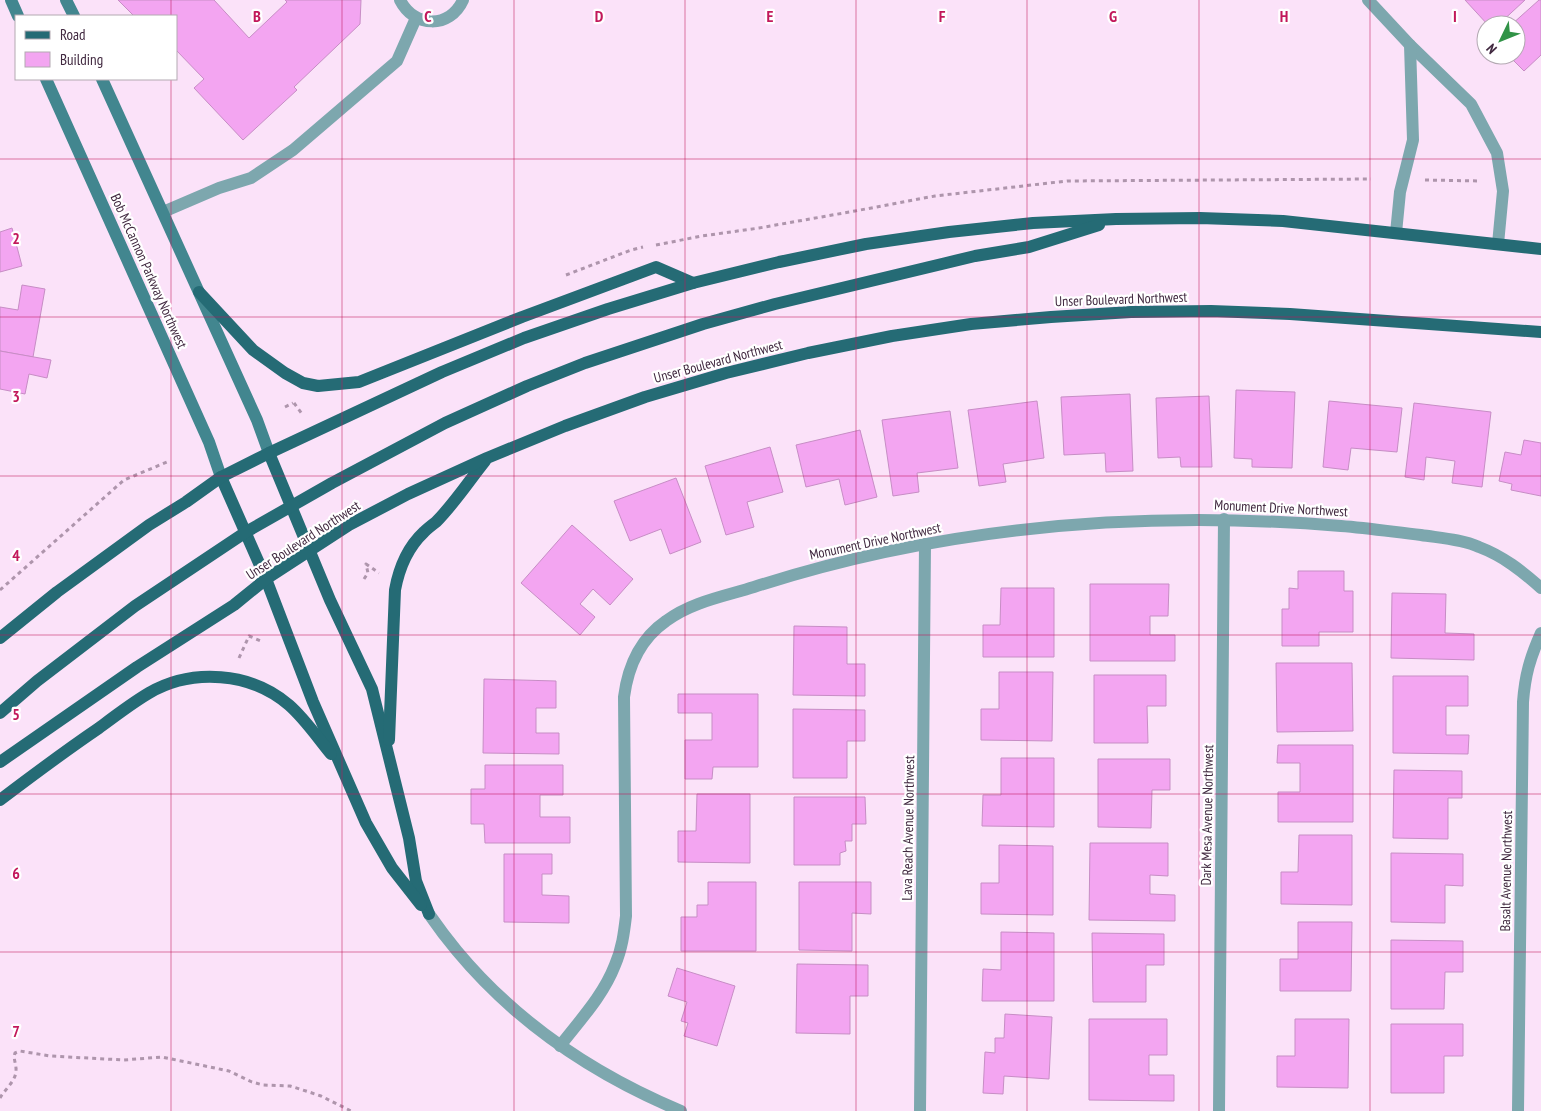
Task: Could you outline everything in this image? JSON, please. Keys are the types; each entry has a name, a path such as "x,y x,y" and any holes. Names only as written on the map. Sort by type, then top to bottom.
{"main road":[{"path":"0,638 57,592 149,524 186,502 221,477 442,372 524,338 608,309 693,283 779,262 866,244 949,232 1116,219 1200,218 1283,221 1541,249"},
{"path":"0,713 44,675 114,621 246,532 366,464 463,415 527,386 643,342 703,324 775,304 975,256 1029,247 1116,219"},
{"path":"199,292 253,350 284,373 303,384 318,386 359,382 522,317 656,267 693,283"},
{"name":"Unser Boulevard Northwest","path":"0,762 129,673 234,605 266,579 349,525 408,494 487,458 565,426 645,397 726,373 808,353 892,336 971,324 1051,316 1130,312 1211,311 1290,314 1541,332"},
{"path":"269,453 330,600 372,689 409,838 416,881 429,914"},
{"path":"388,752 394,606 397,578 412,546 436,522 487,458"},
{"path":"221,477 266,579 313,702 366,823 392,868 429,914"},
{"path":"0,800 65,751 150,692 188,678 209,676 234,678 270,692 288,704 304,720 342,769"}],"street":[{"path":"11,0 18,15"},
{"path":"66,0 74,15"},
{"path":"400,0 406,11 426,22 448,18 464,0"},
{"path":"1368,0 1410,45 1471,104 1497,153 1503,190 1498,244"},
{"path":"162,212 219,188 251,178 293,150 397,61 416,18"},
{"path":"1396,233 1400,192 1413,140 1410,45"},
{"name":"Bob McCannon Parkway Northwest","path":"46,80 205,433 221,477"},
{"path":"102,80 257,420 269,453"},
{"name":"Monument Drive Northwest","path":"560,1046 600,994 616,964 623,940 626,916 624,697 626,679 632,662 641,646 653,631 681,611 770,581 925,544 1071,524 1148,520 1224,519 1294,522 1365,528 1457,540 1478,546 1502,557 1541,588"},
{"name":"Dark Mesa Avenue Northwest","path":"1219,1111 1224,519"},
{"name":"Lava Reach Avenue Northwest","path":"920,1111 925,544"},
{"name":"Basalt Avenue Northwest","path":"1518,1111 1523,702 1525,678 1531,655 1541,633"},
{"path":"429,914 457,951 489,986 523,1017 560,1046 599,1071 681,1111"}],"path":[{"path":"1417,180 1484,181"},
{"path":"293,402 303,414"},
{"path":"0,590 124,480 167,462"},
{"path":"364,579 368,573 366,564 374,571 384,574"},
{"path":"236,665 249,636 261,641"},
{"path":"0,1098 15,1075 15,1053 20,1051 50,1056 124,1060 162,1057 229,1071 263,1085 290,1086 306,1090 351,1111"}],"building":[{"path":"118,0 214,0 249,38 287,2 285,0 361,0 360,24 294,87 297,90 243,140 194,88 204,79 178,52 178,15 133,15"},
{"path":"1465,0 1525,0 1509,15 1479,15"},
{"path":"1541,0 1541,55 1524,71 1518,65 1526,65 1526,15 1522,15"},
{"path":"12,228 22,266 0,272 0,232"},
{"path":"22,285 45,289 33,357 0,351 0,307 18,310"},
{"path":"0,351 51,360 47,378 29,374 25,394 0,389"},
{"path":"1236,390 1295,392 1292,468 1252,467 1252,459 1234,458"},
{"path":"1130,394 1133,471 1106,472 1105,453 1064,455 1061,397"},
{"path":"1209,396 1212,467 1181,467 1180,457 1158,458 1156,398"},
{"path":"1037,401 1044,458 1003,464 1006,482 979,486 968,410"},
{"path":"1329,401 1402,408 1397,452 1351,448 1348,470 1323,467"},
{"path":"1414,403 1491,412 1482,487 1452,483 1455,461 1426,457 1424,480 1405,477"},
{"path":"950,411 958,468 917,473 919,492 893,496 882,420"},
{"path":"860,430 877,497 845,505 839,479 806,487 796,445"},
{"path":"1524,440 1541,443 1541,496 1511,490 1512,484 1499,481 1505,452 1521,455"},
{"path":"770,447 783,492 747,502 754,527 726,535 705,466"},
{"path":"676,478 701,542 670,554 661,529 630,541 614,501"},
{"path":"572,525 633,579 610,605 593,589 580,604 595,617 580,635 521,583"},
{"path":"1298,571 1344,571 1344,591 1353,591 1353,632 1319,632 1319,646 1282,646 1282,609 1289,609 1289,588 1298,589"},
{"path":"1090,584 1169,584 1168,616 1150,616 1150,635 1175,635 1175,661 1090,661"},
{"path":"1001,588 1054,588 1054,657 983,657 983,625 1000,625"},
{"path":"1392,593 1446,594 1445,633 1474,634 1474,660 1391,658"},
{"path":"794,626 847,627 847,664 865,664 865,696 793,695"},
{"path":"1276,663 1352,663 1353,731 1277,732"},
{"path":"999,672 1053,672 1052,741 981,740 981,709 999,709"},
{"path":"1094,675 1166,675 1166,706 1147,706 1148,743 1094,743"},
{"path":"1393,676 1468,676 1468,706 1446,706 1446,735 1469,735 1468,754 1393,753"},
{"path":"484,679 556,681 556,708 536,708 536,733 559,733 559,754 483,753"},
{"path":"678,694 758,694 758,767 713,767 712,779 685,779 685,740 712,740 712,713 678,713"},
{"path":"793,709 865,710 865,741 847,741 847,778 793,778"},
{"path":"1278,745 1353,745 1353,822 1278,822 1278,792 1300,792 1300,763 1277,763"},
{"path":"1001,758 1054,758 1054,827 982,826 983,795 1001,795"},
{"path":"1098,759 1170,759 1170,790 1152,790 1151,828 1098,827"},
{"path":"485,765 563,765 563,795 540,795 540,817 570,817 570,843 485,843 484,824 471,824 471,789 485,789"},
{"path":"1394,770 1462,771 1462,798 1448,798 1448,839 1393,838"},
{"path":"697,794 750,794 750,863 678,862 678,831 696,831"},
{"path":"794,797 865,797 866,824 852,824 852,841 845,841 846,851 840,853 840,865 794,865"},
{"path":"1299,835 1352,835 1352,905 1281,904 1281,872 1298,872"},
{"path":"1090,843 1168,843 1168,876 1150,875 1150,894 1175,895 1175,921 1089,920"},
{"path":"999,845 1053,846 1053,915 981,914 981,883 999,883"},
{"path":"1391,853 1463,854 1463,886 1445,885 1445,923 1391,922"},
{"path":"504,854 552,854 552,874 542,874 542,895 569,896 569,923 504,922"},
{"path":"708,882 756,882 756,951 681,951 681,917 697,917 697,905 708,905"},
{"path":"799,882 871,882 871,914 852,913 852,951 799,950"},
{"path":"1298,922 1352,922 1351,991 1280,991 1280,959 1298,959"},
{"path":"1001,932 1054,933 1054,1001 982,1001 983,969 1001,970"},
{"path":"1092,933 1164,934 1164,965 1146,965 1146,1002 1093,1002"},
{"path":"1391,940 1463,941 1463,972 1445,972 1444,1009 1391,1009"},
{"path":"797,964 868,965 868,996 850,996 850,1034 796,1033"},
{"path":"677,968 735,986 717,1046 684,1036 688,1023 681,1021 687,1002 668,996"},
{"path":"1005,1014 1052,1017 1049,1079 1004,1076 1003,1094 983,1093 985,1052 995,1053 995,1038 1004,1038"},
{"path":"1089,1019 1167,1019 1167,1055 1149,1055 1149,1075 1174,1075 1174,1101 1089,1100"},
{"path":"1295,1019 1349,1019 1348,1088 1277,1087 1277,1056 1295,1056"},
{"path":"1391,1024 1463,1024 1463,1056 1444,1056 1444,1093 1391,1093"}]}
